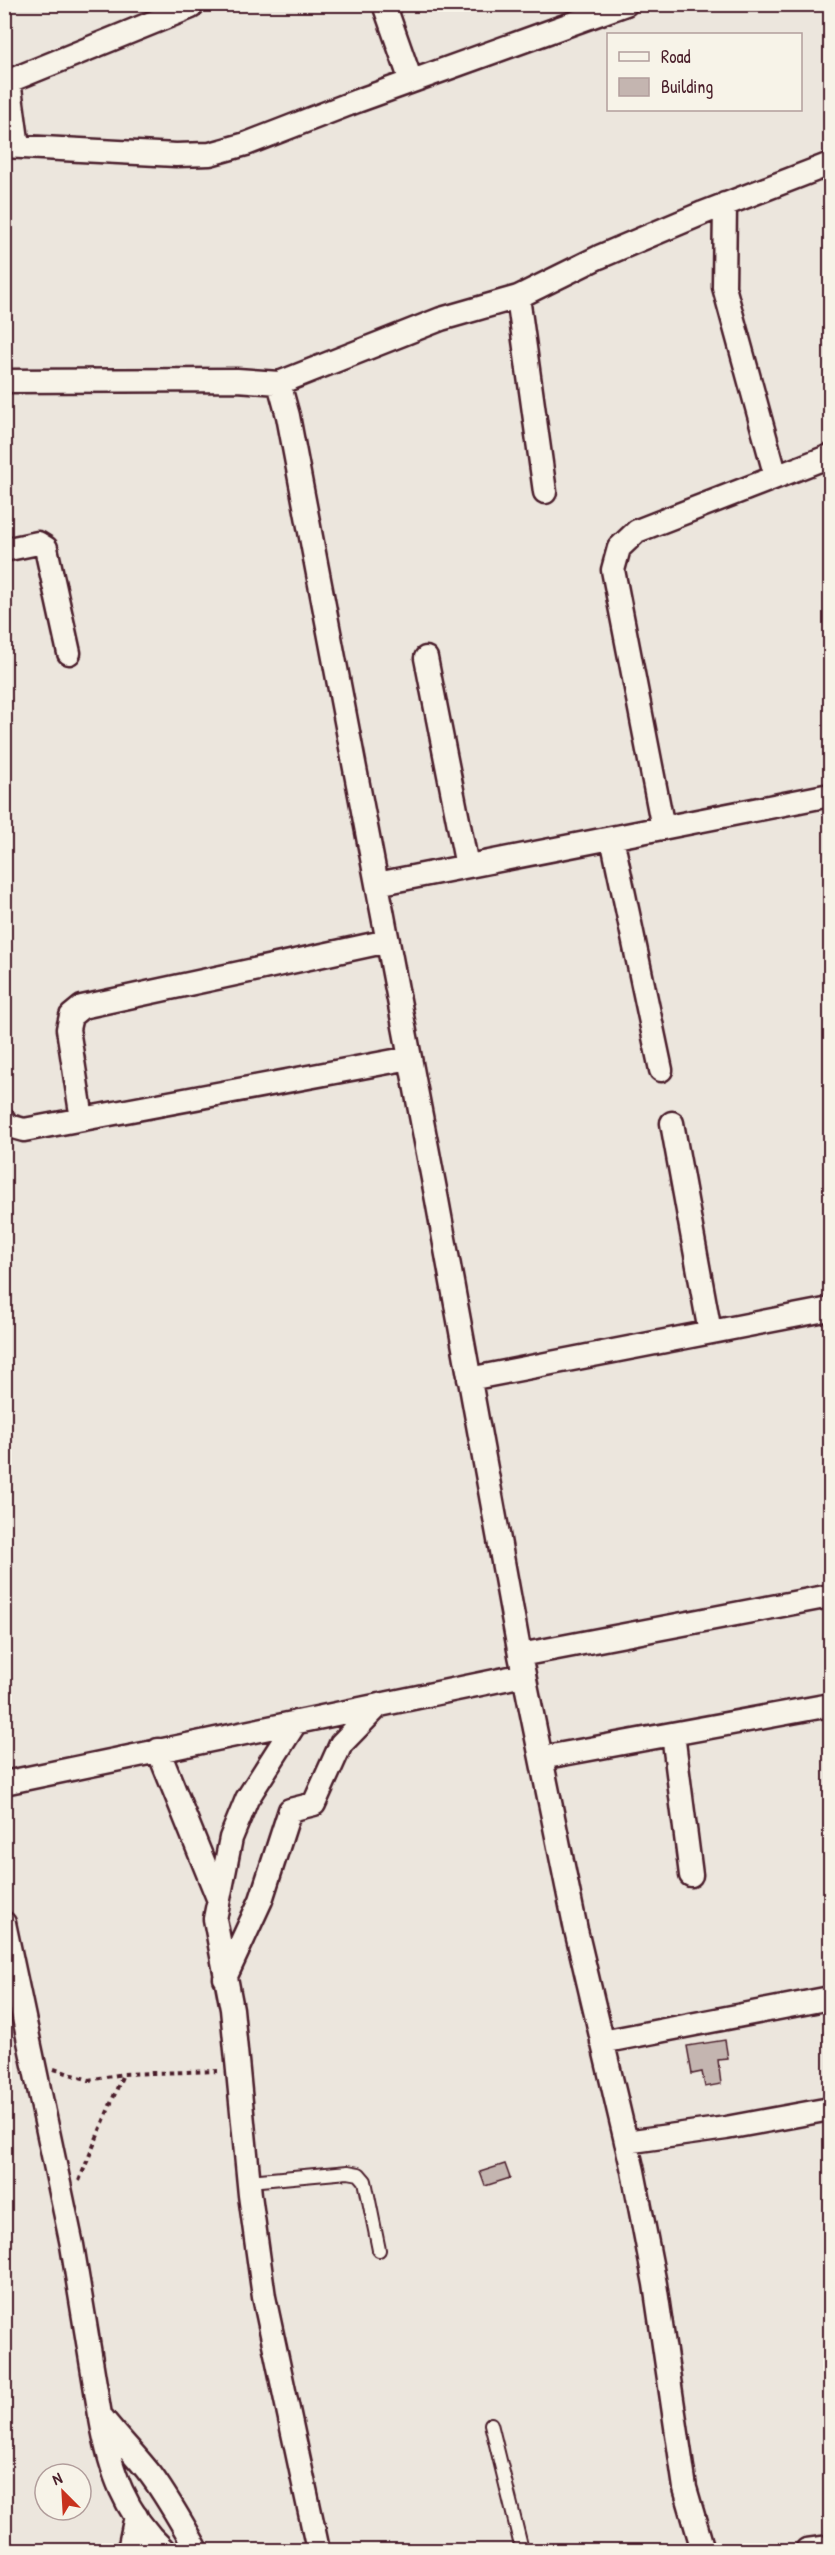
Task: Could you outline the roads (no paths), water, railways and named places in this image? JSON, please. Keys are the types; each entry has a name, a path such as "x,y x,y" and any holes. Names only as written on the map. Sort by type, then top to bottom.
{"street":[{"path":"384,4 411,81"},
{"path":"191,7 9,81 11,147 176,155 210,154 246,144 411,81 626,4"},
{"path":"4,381 237,380 279,383 441,319 518,297 599,257 725,204 831,164"},
{"path":"725,204 724,287 776,477"},
{"path":"518,297 545,492"},
{"path":"279,383 290,425 388,941 522,1665 655,2283 685,2488 704,2550"},
{"path":"663,828 613,570 619,548 637,531 831,456"},
{"path":"4,550 38,543 46,548 69,653"},
{"path":"426,658 467,866"},
{"path":"377,884 831,795"},
{"path":"612,838 661,1070"},
{"path":"82,1119 68,1029 71,1016 82,1007 388,941"},
{"path":"5,1123 24,1130 410,1058"},
{"path":"672,1123 710,1332"},
{"path":"469,1379 831,1309"},
{"path":"4,1783 379,1705 522,1665 831,1596"},
{"path":"225,1978 261,1900 290,1810 314,1804 341,1744 379,1705"},
{"path":"541,1758 831,1705"},
{"path":"296,1722 247,1799 231,1838 215,1919 232,2009 249,2181 264,2297 318,2550"},
{"path":"674,1734 691,1875"},
{"path":"158,1750 218,1898"},
{"path":"4,1923 72,2245 107,2458 123,2496 151,2539 164,2550"},
{"path":"602,2042 831,1998"},
{"path":"626,2142 726,2128 831,2109"},
{"path":"100,2415 116,2437 152,2476 197,2550"},
{"path":"129,2550 136,2516"},
{"path":"807,2550 831,2547"}],"lane":[{"path":"249,2181 348,2172 359,2174 365,2181 379,2250"},
{"path":"491,2424 522,2550"}]}
